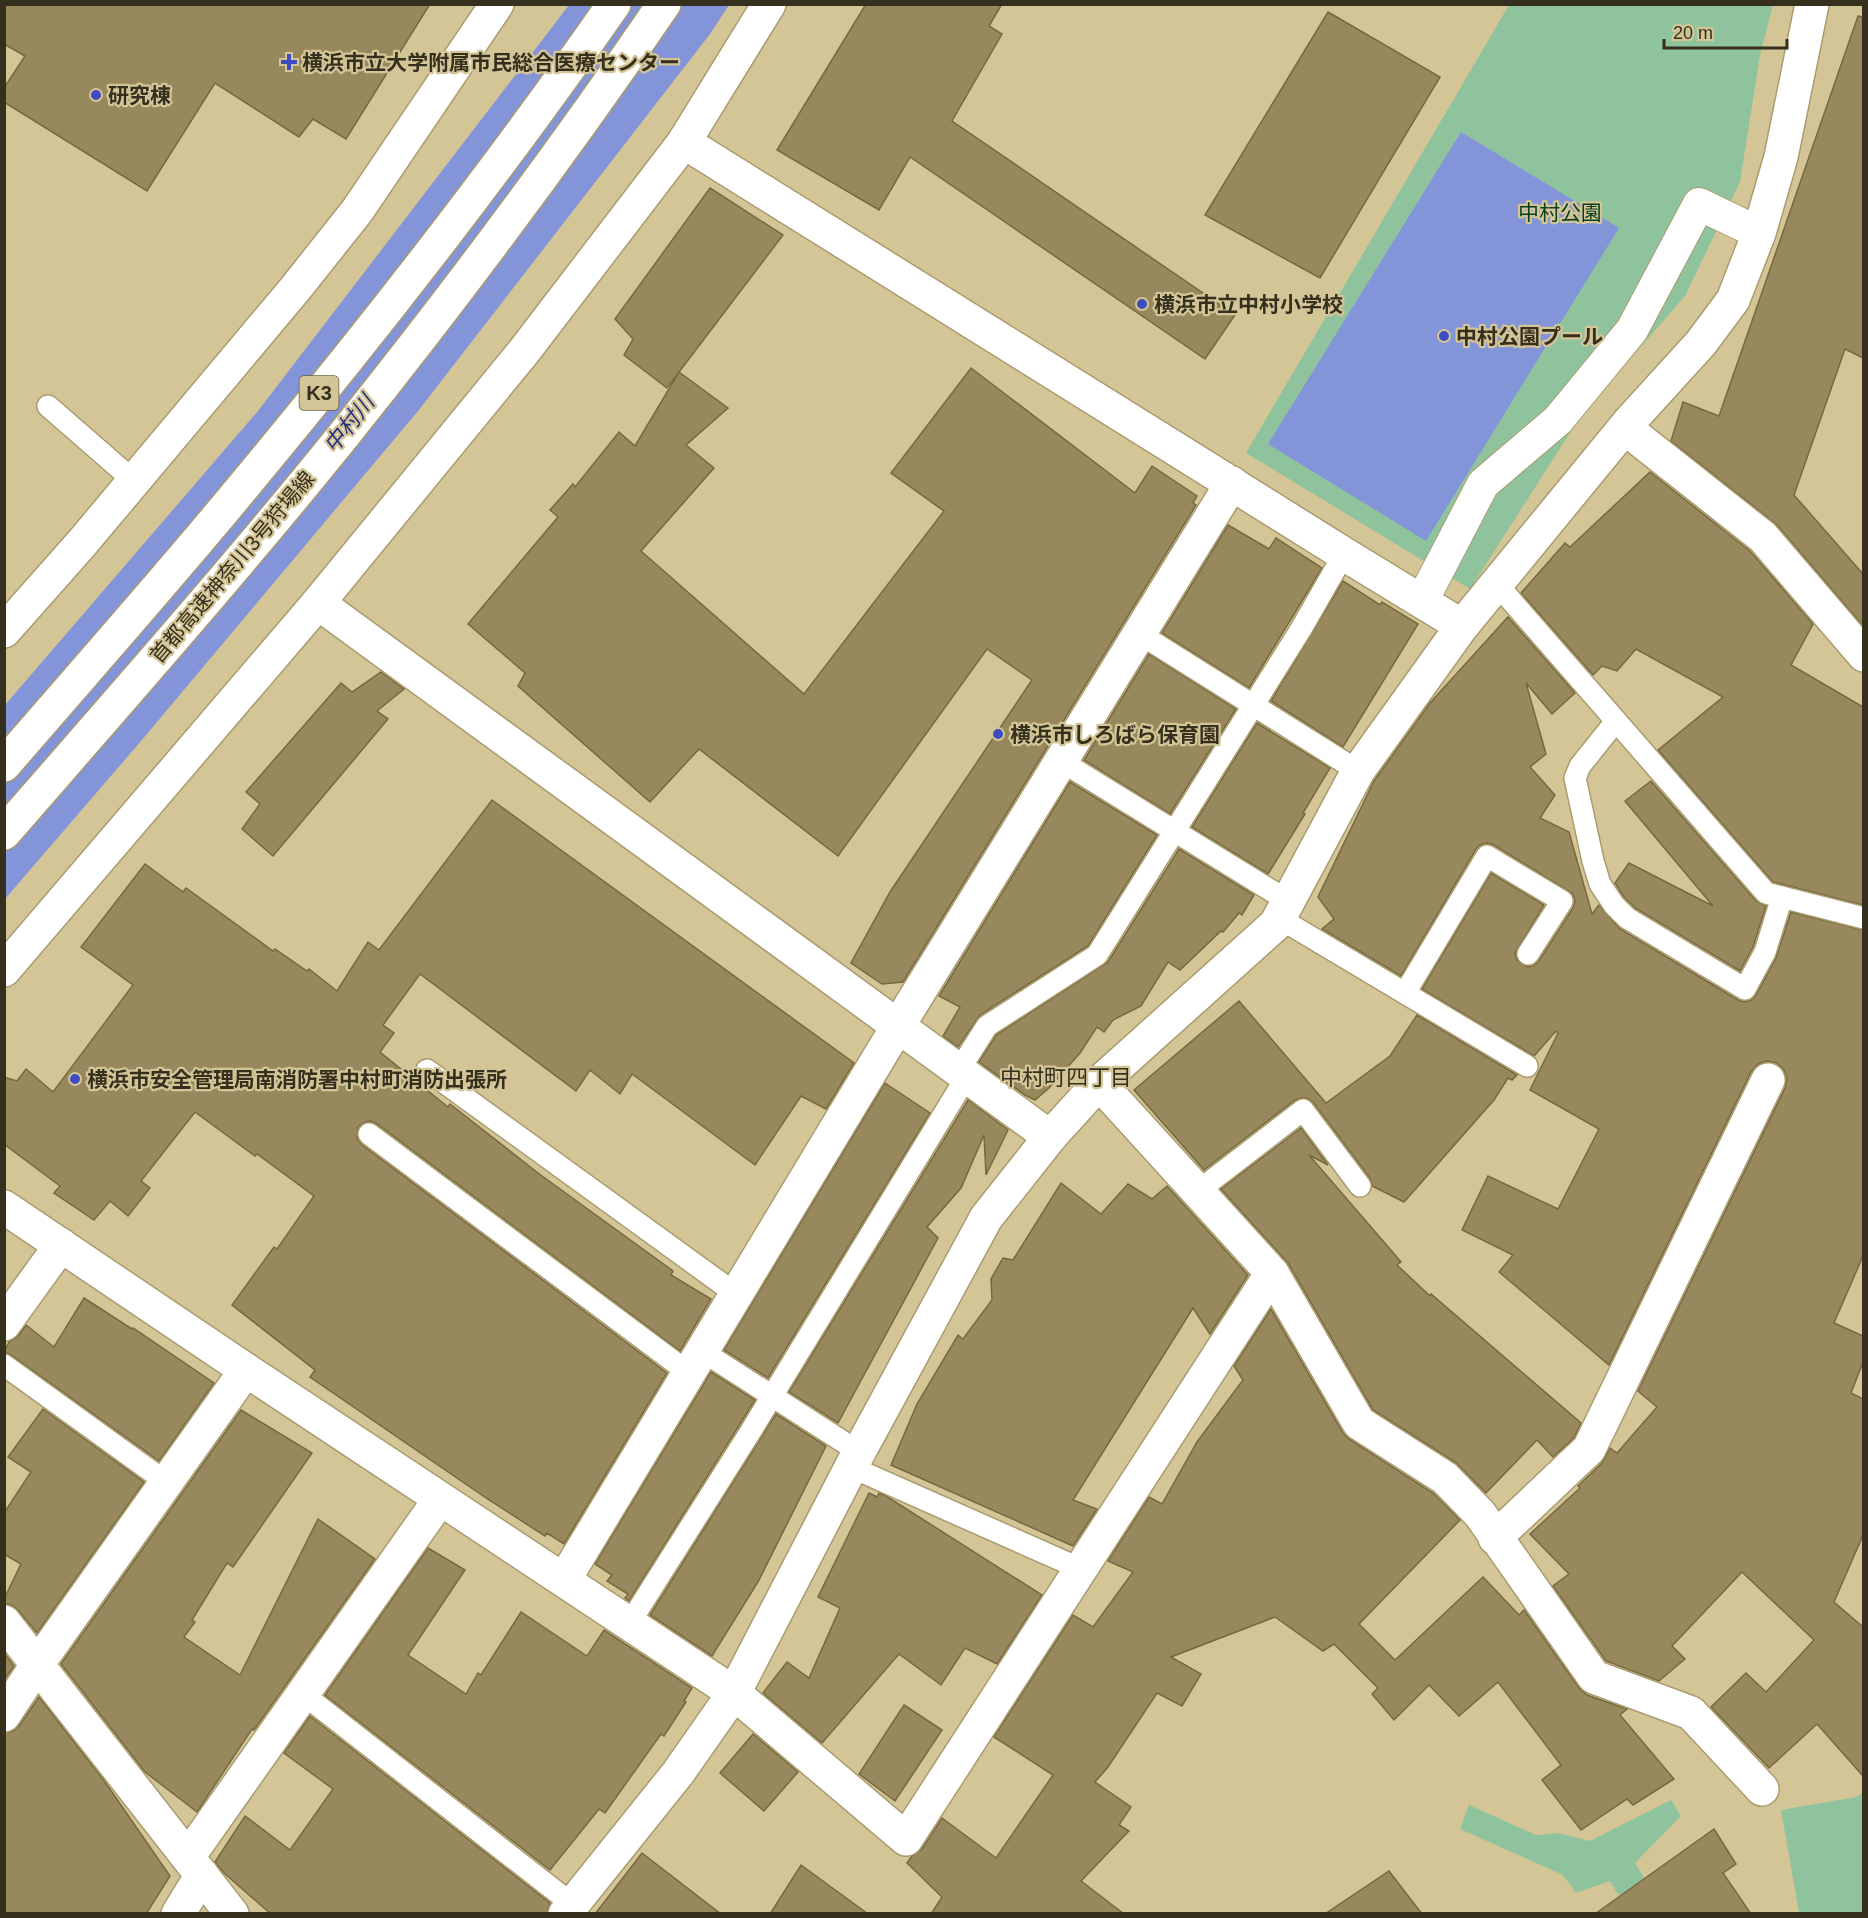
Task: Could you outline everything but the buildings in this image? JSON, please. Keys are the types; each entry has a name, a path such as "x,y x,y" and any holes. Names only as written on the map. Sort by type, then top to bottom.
{"main road":[{"path":"4,631 134,481 295,289 357,211 497,4"},
{"name":"首都高速神奈川3号狩場線","path":"4,765 246,483 401,291 559,84 614,4"},
{"name":"首都高速神奈川3号狩場線","path":"4,833 342,437 408,354 588,116 664,4"},
{"path":"4,970 318,603 525,350 684,142 769,4"},
{"path":"569,1909 678,1773 734,1692 855,1460 986,1218 1050,1137 1099,1083 1276,924 1358,771 1462,626 1625,428 1701,343 1733,300 1759,233 1781,157 1812,4"},
{"path":"684,142 1344,555 1462,626"},
{"path":"1625,428 1763,537 1863,655"},
{"path":"564,1580 898,1026 1232,483"},
{"path":"318,603 1050,1137"},
{"path":"1496,1538 1589,1449 1768,1080"},
{"path":"1099,1083 1272,1273 1359,1423 1444,1478 1480,1514 1594,1677 1691,1713 1762,1789"},
{"path":"4,1207 246,1370 734,1692 906,1839 1272,1273"},
{"path":"4,1324 61,1245"},
{"path":"4,1715 246,1370"},
{"path":"178,1914 195,1866 303,1694 440,1498"},
{"path":"4,1622 232,1914"}],"street":[{"path":"1422,601 1483,484 1558,420 1632,330 1700,204 1759,233"}],"lane":[{"path":"48,406 134,481"},
{"path":"629,1624 772,1396 963,1073 987,1026 1097,955 1301,629 1344,555"},
{"path":"1496,583 1766,893 1863,918"},
{"path":"1140,634 1358,771"},
{"path":"1616,721 1580,766 1575,778 1600,884 1614,905 1627,918 1745,989 1765,952 1782,897"},
{"path":"1061,761 1175,831 1405,993 1527,1066"},
{"path":"1405,993 1487,856 1562,901 1528,954"},
{"path":"427,1070 736,1294"},
{"path":"1198,1191 1303,1110 1360,1186"},
{"path":"369,1134 695,1362 772,1396 855,1460 1081,1569"},
{"path":"4,1365 166,1482"},
{"path":"303,1694 569,1909"}],"green space":[{"name":"中村公園","path":"1509,5 1773,5 1760,55 1740,182 1685,296 1582,414 1470,589 1246,453"},
{"path":"1863,1792 1863,1913 1799,1913 1781,1810 1856,1797"},
{"path":"1671,1800 1681,1816 1635,1863 1666,1913 1630,1913 1610,1881 1576,1893 1563,1875 1460,1829 1469,1805 1536,1835 1558,1833 1590,1841"}],"water":[{"name":"中村川","path":"569,5 729,5 710,34 418,411 5,899 5,705 258,411"},
{"name":"中村公園プール","path":"1461,132 1619,228 1426,541 1268,444"}],"place":[{"name":"横浜市立大学附属市民総合医療センター","path":"289,62"},
{"name":"研究棟","path":"96,95"},
{"name":"横浜市立中村小学校","path":"1142,304"},
{"name":"中村公園プール","path":"1444,336"},
{"name":"横浜市しろばら保育園","path":"998,734"},
{"name":"横浜市安全管理局南消防署中村町消防出張所","path":"75,1079"}],"district":[{"name":"中村町四丁目","path":"1066,1077"}]}
